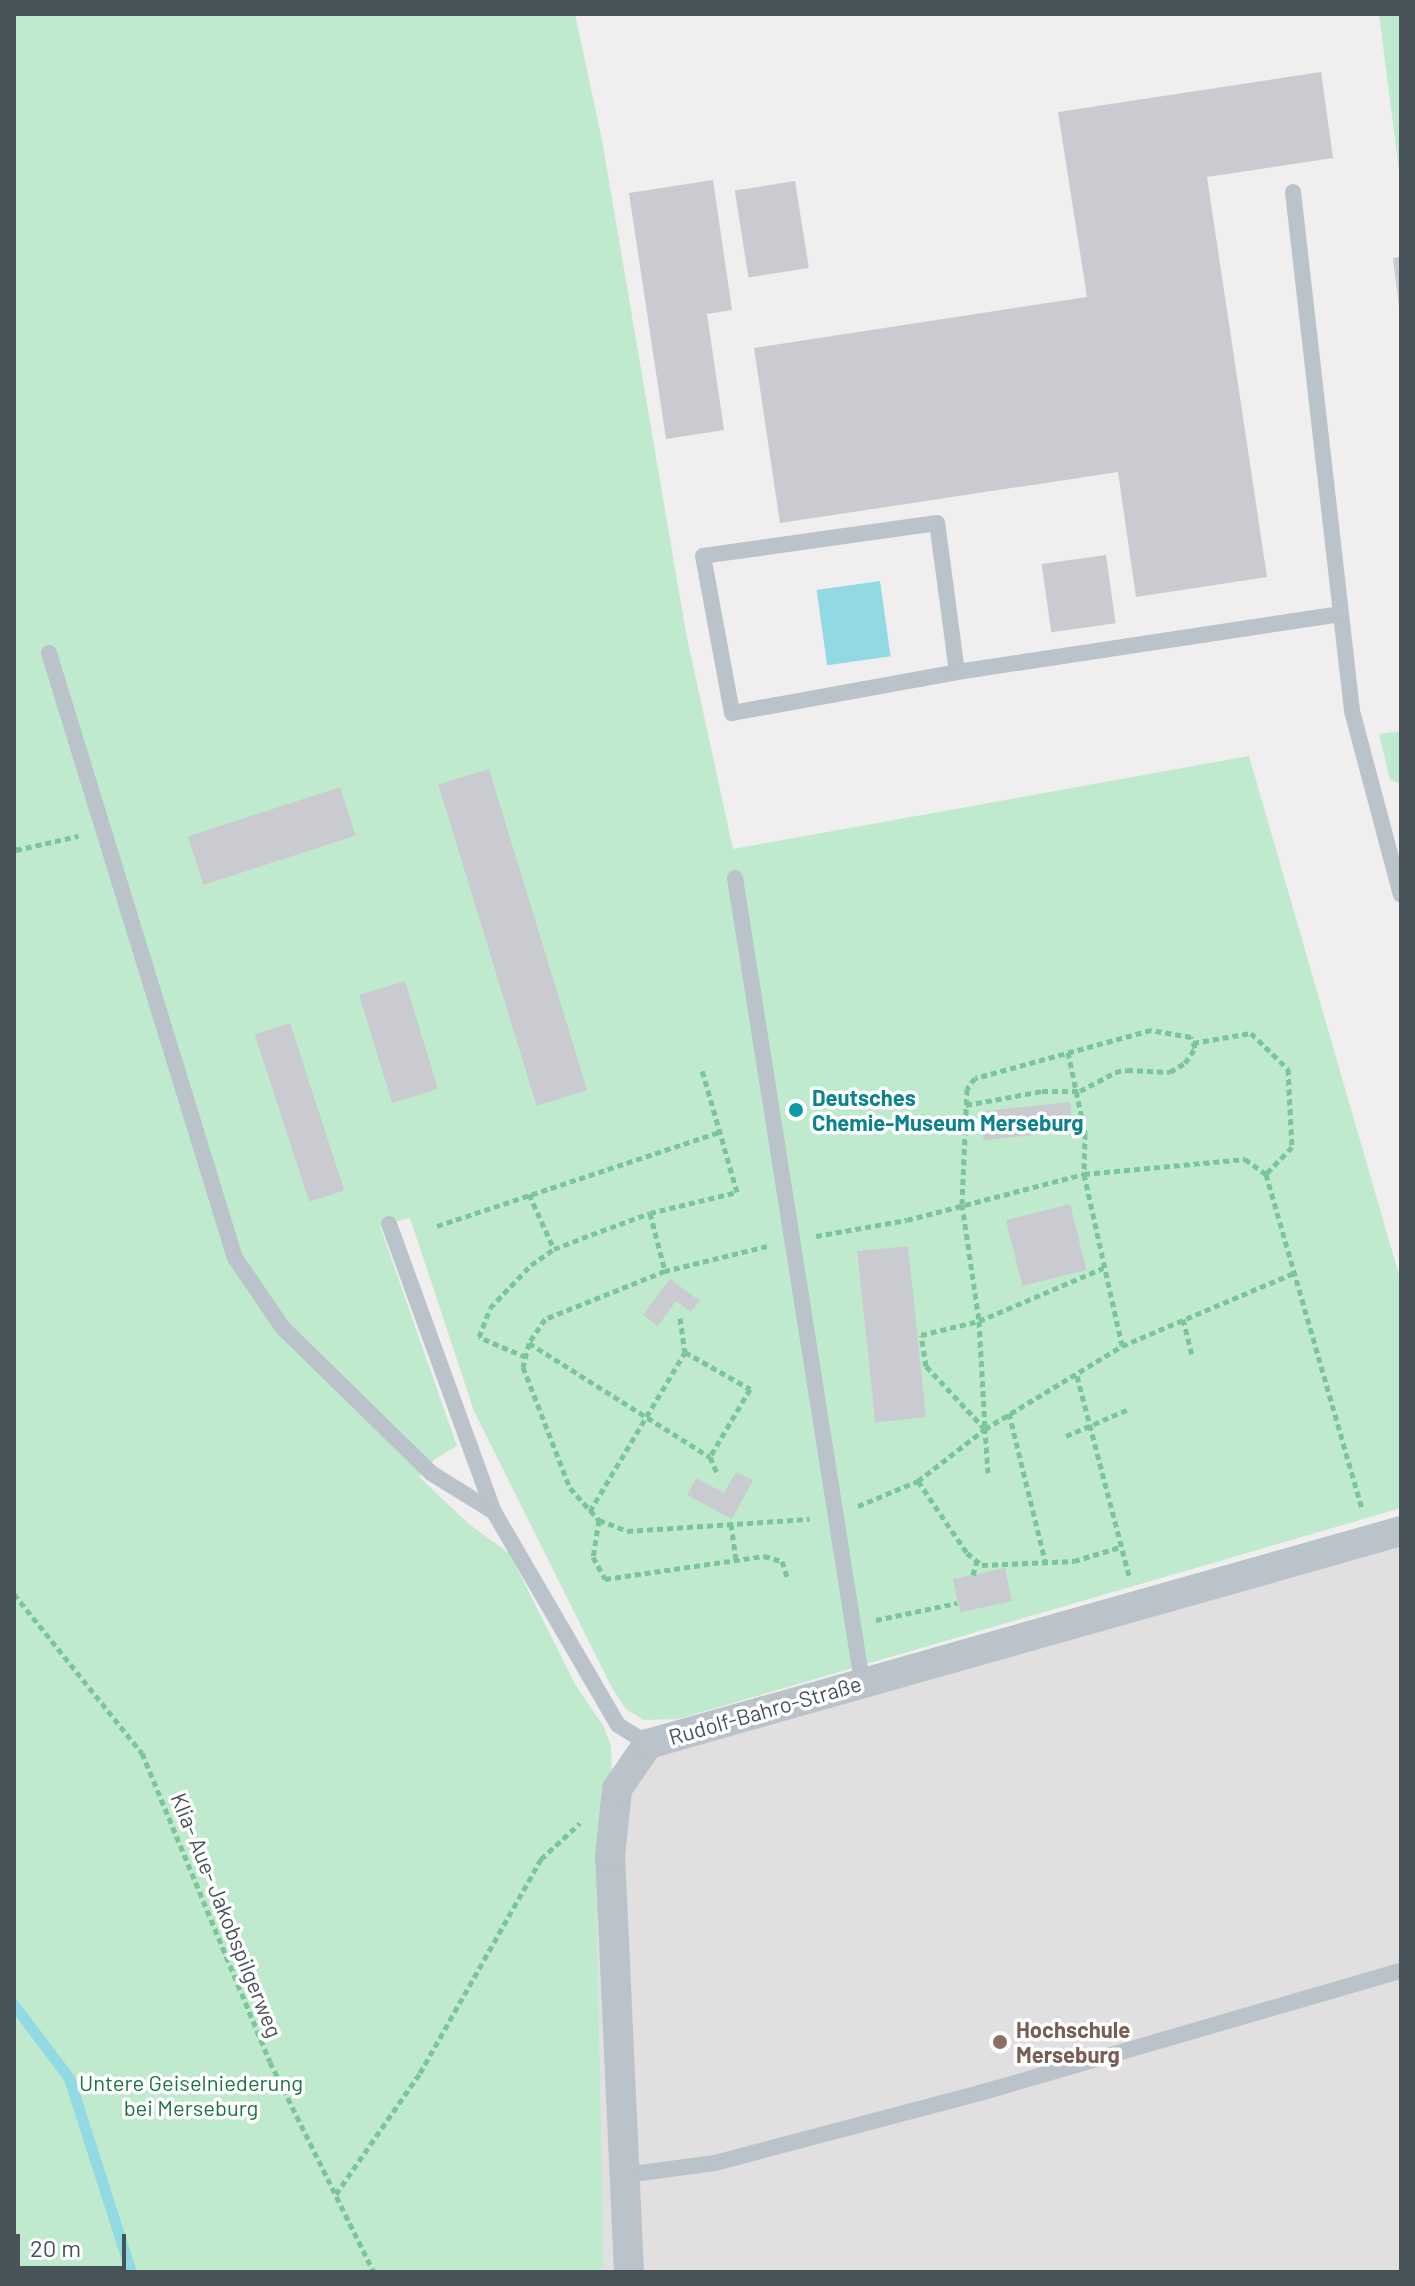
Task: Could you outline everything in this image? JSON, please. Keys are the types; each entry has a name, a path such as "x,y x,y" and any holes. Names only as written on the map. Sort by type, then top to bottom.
{"street":[{"name":"Rudolf-Bahro-Straße","path":"629,2272 610,1856 617,1789 648,1744 1387,1535"}],"lane":[{"path":"1293,192 1352,711 1401,895"},
{"path":"957,672 937,523 703,556 732,713 957,672 1341,614"},
{"path":"49,653 235,1258 283,1328 431,1473 494,1512"},
{"path":"735,878 862,1682"},
{"path":"389,1224 494,1512 618,1725 648,1744"},
{"path":"625,2175 730,2160 980,2093 1401,1971"}],"path":[{"path":"14,847 16,850 102,830"},
{"path":"966,1105 1042,1091 1075,1091 1115,1072 1143,1068 1170,1072 1185,1063 1195,1048 1191,1037 1151,1030 975,1078 967,1089 966,1105 962,1204 979,1321 988,1473"},
{"path":"1193,1043 1251,1033 1288,1069 1292,1147 1266,1174"},
{"path":"1068,1052 1085,1133 1084,1174 1122,1346"},
{"path":"526,1357 479,1337 490,1308 531,1265 554,1249 650,1213 737,1192 702,1070"},
{"path":"437,1226 720,1132"},
{"path":"1296,1272 1122,1346 1077,1376 1009,1413 918,1481 837,1514 627,1531 599,1520 570,1488 523,1367 529,1343 545,1319 665,1271 792,1240 907,1220 1084,1174 1245,1159 1266,1174 1296,1272 1387,1535"},
{"path":"529,1194 554,1249"},
{"path":"650,1213 665,1271"},
{"path":"985,1429 926,1366 921,1335 979,1321 1103,1268"},
{"path":"590,1511 685,1352 680,1318"},
{"path":"1183,1319 1192,1354"},
{"path":"529,1343 710,1457 718,1475"},
{"path":"685,1352 750,1389 710,1457"},
{"path":"1077,1376 1137,1605"},
{"path":"1066,1436 1091,1422 1129,1409"},
{"path":"1009,1413 1045,1561"},
{"path":"918,1481 967,1553 982,1565 1074,1561 1120,1547"},
{"path":"599,1520 593,1557 605,1579 764,1556 782,1561 788,1580"},
{"path":"731,1524 736,1560"},
{"path":"973,1575 977,1561"},
{"name":"Klia- Aue- Jakobspilgerweg","path":"14,1594 142,1753 270,2062 374,2272"},
{"path":"851,1625 957,1603"},
{"path":"336,2194 420,2073 541,1859 617,1789"}],"shaded area":[{"name":"Hochschule Merseburg","path":"1401,1523 1401,2272 604,2272 596,1859 644,1740"}],"green space":[{"name":"Untere Geiselniederung bei Merseburg","path":"14,14 575,14 602,140 686,633 733,849 1249,756 1401,1282 1401,1508 678,1719 644,1720 626,1709 612,1688 474,1411 410,1218 380,1226 457,1446 435,1459 419,1477 469,1524 510,1554 575,1684 604,1727 611,1746 612,1769 596,1859 604,2272 14,2272"},
{"path":"1379,14 1401,14 1401,186"},
{"path":"1401,731 1401,784 1390,780 1379,734"}],"water":[{"path":"880,581 891,656 827,665 817,590"}],"building":[{"path":"1321,72 1333,158 1207,177 1267,577 1136,597 1118,472 780,523 754,348 1087,297 1058,112"},
{"path":"713,180 732,310 707,314 724,430 666,439 629,193"},
{"path":"795,181 809,268 749,277 735,191"},
{"path":"1401,257 1401,305 1399,306 1393,258"},
{"path":"1106,555 1116,623 1051,632 1042,564"},
{"path":"489,769 587,1090 537,1106 438,784"},
{"path":"340,787 356,836 204,885 188,836"},
{"path":"405,981 438,1089 392,1103 359,995"},
{"path":"290,1023 344,1190 309,1202 255,1034"},
{"path":"1070,1102 1073,1131 984,1140 980,1111"},
{"path":"1070,1204 1086,1270 1022,1286 1006,1220"},
{"path":"908,1246 926,1417 875,1422 857,1251"},
{"path":"670,1279 700,1301 691,1312 676,1301 658,1326 643,1315"},
{"path":"736,1472 753,1480 732,1519 687,1495 696,1478 724,1493"},
{"path":"1005,1568 1012,1601 960,1612 953,1579"}],"waterway":[{"path":"14,2005 69,2078 131,2272"}],"place":[{"name":"Deutsches Chemie-Museum Merseburg","path":"796,1110"},
{"name":"Hochschule Merseburg","path":"1000,2042"}]}
